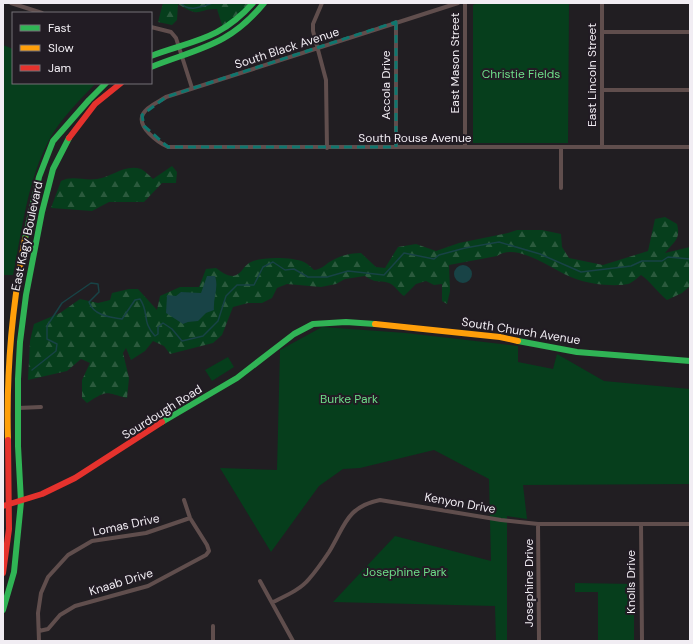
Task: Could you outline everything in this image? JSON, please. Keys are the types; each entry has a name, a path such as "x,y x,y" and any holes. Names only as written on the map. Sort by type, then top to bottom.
{"main road":[{"path":"152,56 181,47 224,30 236,22 252,3"},
{"path":"152,67 222,42 243,27 264,3"},
{"name":"East Kagy Boulevard","path":"3,573 7,552 11,505 7,381 13,309 26,229 41,172 53,142 88,99 105,84"},
{"name":"East Kagy Boulevard","path":"3,610 14,572 21,502 18,408 20,342 26,295 42,212 53,169 61,151 82,118 94,104 120,84"},
{"name":"Sourdough Road","path":"3,506 21,502 42,494 81,475 170,418 237,378 294,334 313,324 324,322"},
{"name":"South Church Avenue","path":"324,322 366,323 399,326 500,337 577,352 690,360"}],"street":[{"path":"11,3 39,12"},
{"path":"322,3 313,24 314,39 326,80 328,148"},
{"name":"South Black Avenue","path":"147,130 142,121 142,115 166,97 458,3"},
{"name":"East Mason Street","path":"465,3 465,148"},
{"name":"East Lincoln Street","path":"602,3 602,147"},
{"name":"Accola Drive","path":"396,22 396,148"},
{"path":"152,28 171,32 181,47 182,57 192,88"},
{"path":"602,32 690,32"},
{"path":"602,90 690,90"},
{"name":"South Rouse Avenue","path":"147,130 158,142 168,147 690,147"},
{"path":"561,147 561,188"},
{"path":"18,408 41,407"},
{"path":"184,500 190,518"},
{"name":"Kenyon Drive","path":"273,602 298,588 308,580 329,551 346,520 357,509 365,504 380,500 501,520 538,524 690,524"},
{"name":"Knaab Drive","path":"39,631 48,629 60,615 75,606 148,586 202,558 209,551 207,545 190,518"},
{"name":"Lomas Drive","path":"39,641 38,613 41,593 48,577 68,555 92,541 146,533 190,518"},
{"name":"Josephine Drive","path":"538,524 539,641"},
{"name":"Knolls Drive","path":"641,524 642,641"},
{"path":"260,581 273,602 293,641"},
{"path":"213,626 213,641"}],"highlighted area":[{"path":"396,22 396,147 168,147 144,126 142,115 166,97"}],"green space":[{"path":"163,3 249,3 239,16 223,28 217,9 195,12 178,4 177,20 172,25 158,22"},
{"name":"Christie Fields","path":"478,3 569,3 568,143 473,143 473,5"},
{"path":"3,45 12,49 12,84 95,84 70,111 48,142 30,190 13,275 3,275"},
{"path":"172,166 177,172 176,183 162,183 144,202 109,202 92,211 51,208 61,181 65,179 97,179 124,169 135,168 143,170 153,179"},
{"path":"665,217 677,224 678,234 676,240 665,253 690,247 690,286 682,293 667,300 641,275 633,282 628,284 594,284 581,281 525,255 515,252 506,252 497,256 449,265 450,291 447,304 442,301 442,284 434,285 426,281 416,284 404,296 389,283 376,281 365,276 345,279 336,284 321,287 287,284 277,288 272,298 262,303 248,303 233,307 222,335 213,343 170,354 164,346 153,341 145,351 131,360 126,348 123,353 129,378 127,398 107,393 87,403 82,398 82,380 90,363 81,359 67,371 28,380 30,341 34,324 60,313 80,299 98,303 110,300 112,293 129,289 138,289 157,310 160,296 180,287 199,287 206,269 216,268 226,275 233,276 240,273 249,263 261,259 276,258 299,260 314,270 340,257 361,253 376,267 385,268 398,247 416,244 436,251 459,243 517,230 542,230 561,234 562,247 569,258 603,265 648,251 655,219"},
{"name":"Burke Park","path":"322,327 406,333 518,346 518,362 553,369 557,354 604,381 690,389 690,484 523,485 527,519 507,516 507,641 496,641 495,606 333,602 395,536 491,561 489,479 434,450 360,468 343,469 319,486 271,552 220,468 277,470 280,350"},
{"path":"228,357 234,367 212,381 205,370"},
{"path":"575,583 634,584 634,641 598,641 598,592 575,592"}],"water":[{"path":"463,265 469,268 472,274 469,280 463,283 457,280 454,274 457,268"},
{"path":"207,276 215,276 216,280 214,310 206,313 198,321 183,324 166,313 167,295 176,296 181,292 201,293"}],"waterway":[{"path":"181,3 188,8 201,7 213,3"},
{"path":"32,370 56,351 57,344 47,339 47,326 62,303 91,283 98,284 99,292 89,302 91,307 98,313 122,319 135,300 140,299 145,309 148,326 155,336 158,334 158,327 163,323 172,329 182,341 203,336 218,321 226,296 237,285 254,285 263,267 273,262 285,270 294,269 308,277 327,277 348,271 384,275 404,253 434,259 439,255 465,248 499,242 540,254 581,272 631,266 642,261 662,261 668,257 690,259"}],"traffic: fast":[{"path":"152,56 218,32 229,25 253,3"},
{"path":"152,67 199,50 226,37 251,17 264,3"},
{"path":"25,239 39,177 53,141 105,84"},
{"path":"3,610 14,572 21,502 18,446 18,379 20,342 26,295 42,212 53,169 69,138"},
{"path":"162,422 237,378 294,334 313,324 346,322 375,324"},
{"path":"518,341 577,352 690,361"}],"traffic: slow":[{"path":"8,440 8,389 13,314 25,239"},
{"path":"375,324 500,337 518,341"}],"traffic: jam":[{"path":"69,138 95,104 120,84"},
{"path":"3,506 42,494 75,478 162,422"},
{"path":"3,573 9,529 8,440"}],"park label":[{"name":"Josephine Park","path":"405,572"}]}
